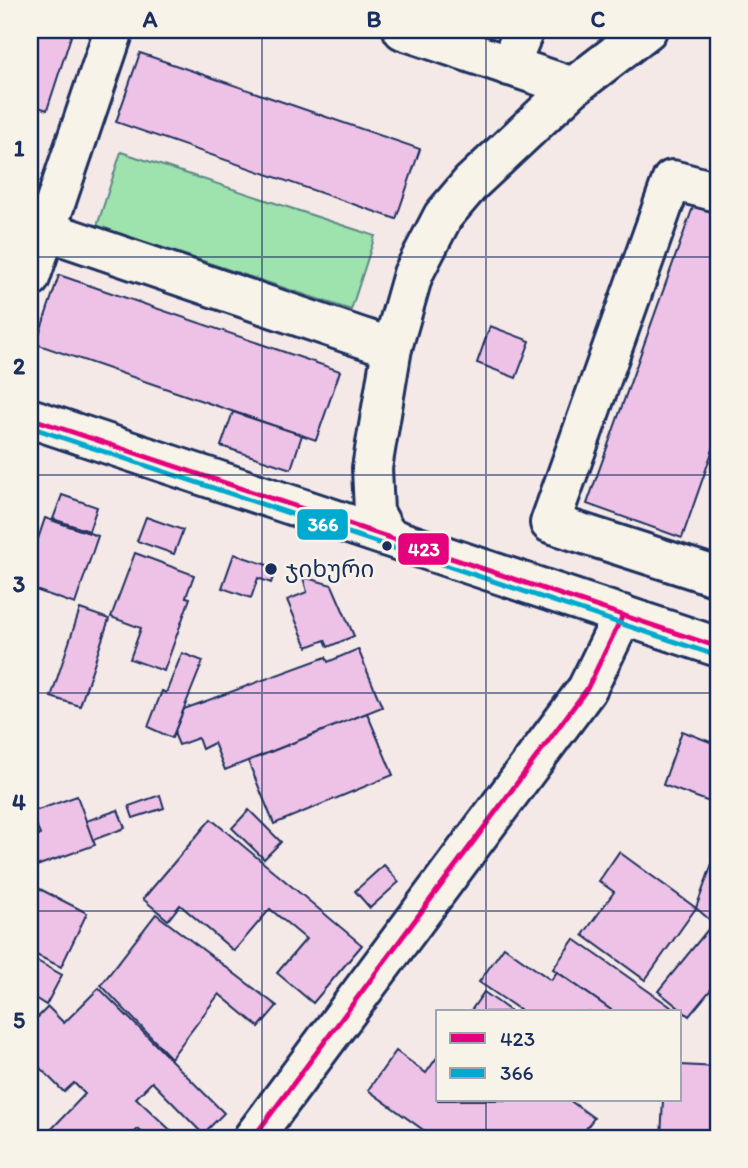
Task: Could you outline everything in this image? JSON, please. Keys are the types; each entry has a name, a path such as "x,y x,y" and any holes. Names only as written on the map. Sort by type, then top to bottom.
{"street":[{"path":"30,278 38,228 114,30"},
{"path":"402,30 573,87"},
{"path":"509,66 524,30"},
{"path":"387,536 374,512 372,468 391,348 413,274 443,216 471,183 573,87 647,30"},
{"path":"718,192 672,180 550,523 718,577"},
{"path":"38,228 391,348"},
{"path":"30,418 718,646"},
{"path":"253,1138 587,689 623,615"}],"green space":[{"path":"121,152 375,236 351,310 97,226"}],"building":[{"path":"30,30 73,30 47,110 30,104"},
{"path":"140,53 420,149 396,219 116,122"},
{"path":"698,193 718,200 718,435 682,538 587,504"},
{"path":"59,275 340,371 316,440 36,344"},
{"path":"490,326 530,341 516,378 477,363"},
{"path":"233,412 302,435 291,469 221,446"},
{"path":"62,495 97,507 89,531 53,519"},
{"path":"146,517 183,530 174,554 137,541"},
{"path":"45,518 98,536 75,604 30,588 30,563"},
{"path":"135,553 194,575 186,597 190,598 164,671 130,659 141,628 111,617"},
{"path":"234,554 276,568 271,583 258,578 251,598 222,588"},
{"path":"303,577 332,585 354,636 328,647 325,640 307,647 287,600 307,592"},
{"path":"80,609 109,619 80,706 51,697"},
{"path":"358,649 382,707 225,770 214,743 202,749 198,738 179,745 174,733 184,709 326,657 328,662"},
{"path":"182,653 203,661 172,738 148,727 162,691 166,693"},
{"path":"367,713 393,775 274,824 248,761"},
{"path":"682,731 718,745 718,805 663,785"},
{"path":"160,795 164,808 133,818 129,806"},
{"path":"77,796 95,845 31,868 30,839 40,835 32,812"},
{"path":"118,810 125,828 93,840 86,821"},
{"path":"249,810 281,842 264,859 232,828"},
{"path":"211,819 362,945 313,1003 277,973 306,939 270,909 234,951 180,905 168,920 143,899"},
{"path":"619,852 696,908 645,980 583,935 614,892 599,881"},
{"path":"713,861 718,865 718,927 696,908"},
{"path":"384,865 399,882 370,908 355,891"},
{"path":"30,884 87,913 61,967 30,952"},
{"path":"156,914 277,1006 259,1027 219,994 171,1058 101,985"},
{"path":"710,927 718,934 718,981 689,1016 658,991"},
{"path":"574,939 671,1007 669,1010 611,1010 553,969"},
{"path":"504,947 551,980 557,972 611,1010 520,1010 479,982"},
{"path":"30,957 62,975 46,1005 30,995"},
{"path":"99,988 224,1113 203,1134 152,1082 136,1098 179,1138 148,1138 138,1129 129,1138 44,1137 85,1094 74,1083 64,1092 37,1065 32,1069 30,1067 30,1025 48,1007 64,1023"},
{"path":"484,992 509,1010 471,1010"},
{"path":"396,1051 426,1073 436,1059 436,1102 572,1102 594,1118 579,1138 421,1138 426,1132 368,1090"},
{"path":"682,1065 718,1067 718,1138 661,1138 663,1102 682,1102"}],"transit line":[{"name":"423","path":"30,418 718,647"},
{"name":"366","path":"30,427 715,655"},
{"name":"423","path":"253,1138 587,689 623,615"}],"place":[{"name":"ჯიხური","path":"271,569"}]}
